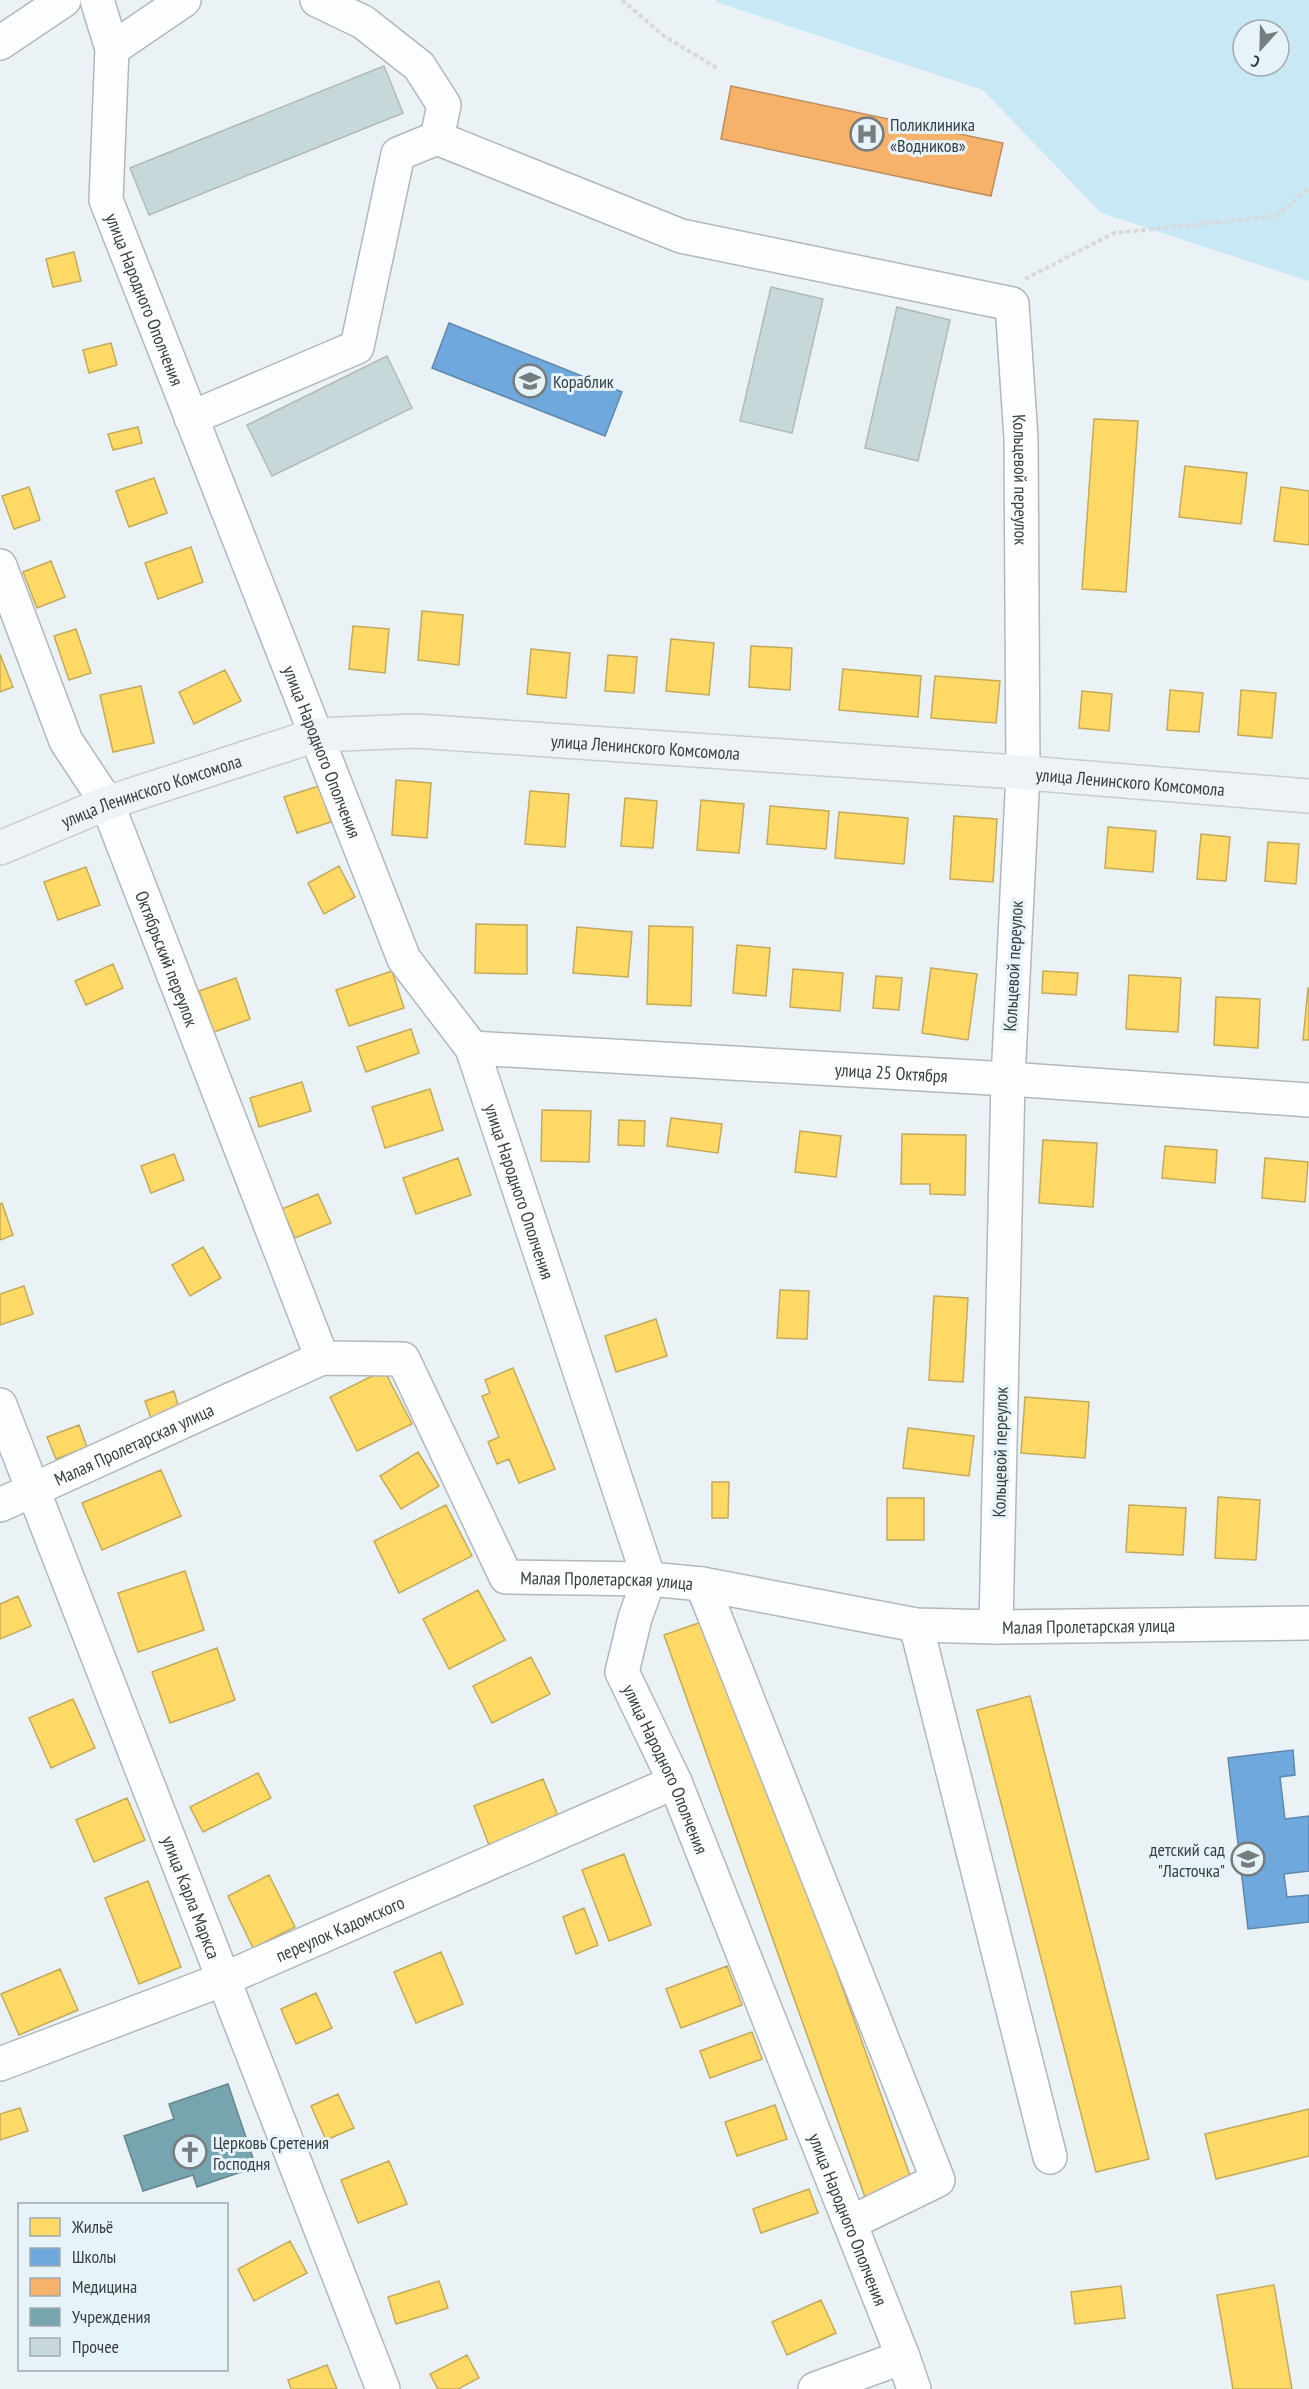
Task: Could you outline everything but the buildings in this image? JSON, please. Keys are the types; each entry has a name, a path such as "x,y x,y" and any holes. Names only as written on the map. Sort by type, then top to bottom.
{"main road":[{"name":"улица Ленинского Комсомола","path":"0,848 107,803 316,735 416,731 1023,773 1309,796"}],"street":[{"path":"0,43 64,0"},
{"name":"улица Народного Ополчения","path":"97,0 111,49 106,200 404,959 472,1048 649,1580 635,1618 622,1672 675,1782 914,2389"},
{"path":"111,49 184,0"},
{"path":"317,0 363,22 419,66 444,105 437,138"},
{"path":"191,417 357,347 398,153 437,138 681,236 999,302"},
{"name":"Кольцевой переулок","path":"996,1628 1008,1079 1023,773 1021,438 999,302"},
{"name":"Октябрьский переулок","path":"0,566 66,741 107,803 322,1358"},
{"name":"улица 25 Октября","path":"472,1048 1008,1079 1309,1101"},
{"name":"Малая Пролетарская улица","path":"0,1505 322,1358 403,1359 506,1577 649,1580 702,1584 916,1624 996,1628 1309,1623"},
{"name":"улица Карла Маркса","path":"0,1405 383,2389"},
{"path":"702,1584 938,2180 850,2223"},
{"path":"916,1624 1050,2157"},
{"name":"переулок Кадомского","path":"0,2064 224,1978 675,1782"},
{"path":"815,2389 903,2357"}],"path":[{"path":"622,0 664,36 717,68"},
{"path":"999,302 1114,232 1276,216 1309,188"}],"shaded area":[{"path":"717,0 1309,0 1309,281 1101,213 983,90 716,2"}],"place":[{"name":"Поликлиника «Водников»","path":"867,134"},
{"name":"Кораблик","path":"530,381"},
{"name":"детский сад \"Ласточка\"","path":"1248,1859"},
{"name":"Церковь Сретения Господня","path":"190,2152"}]}
